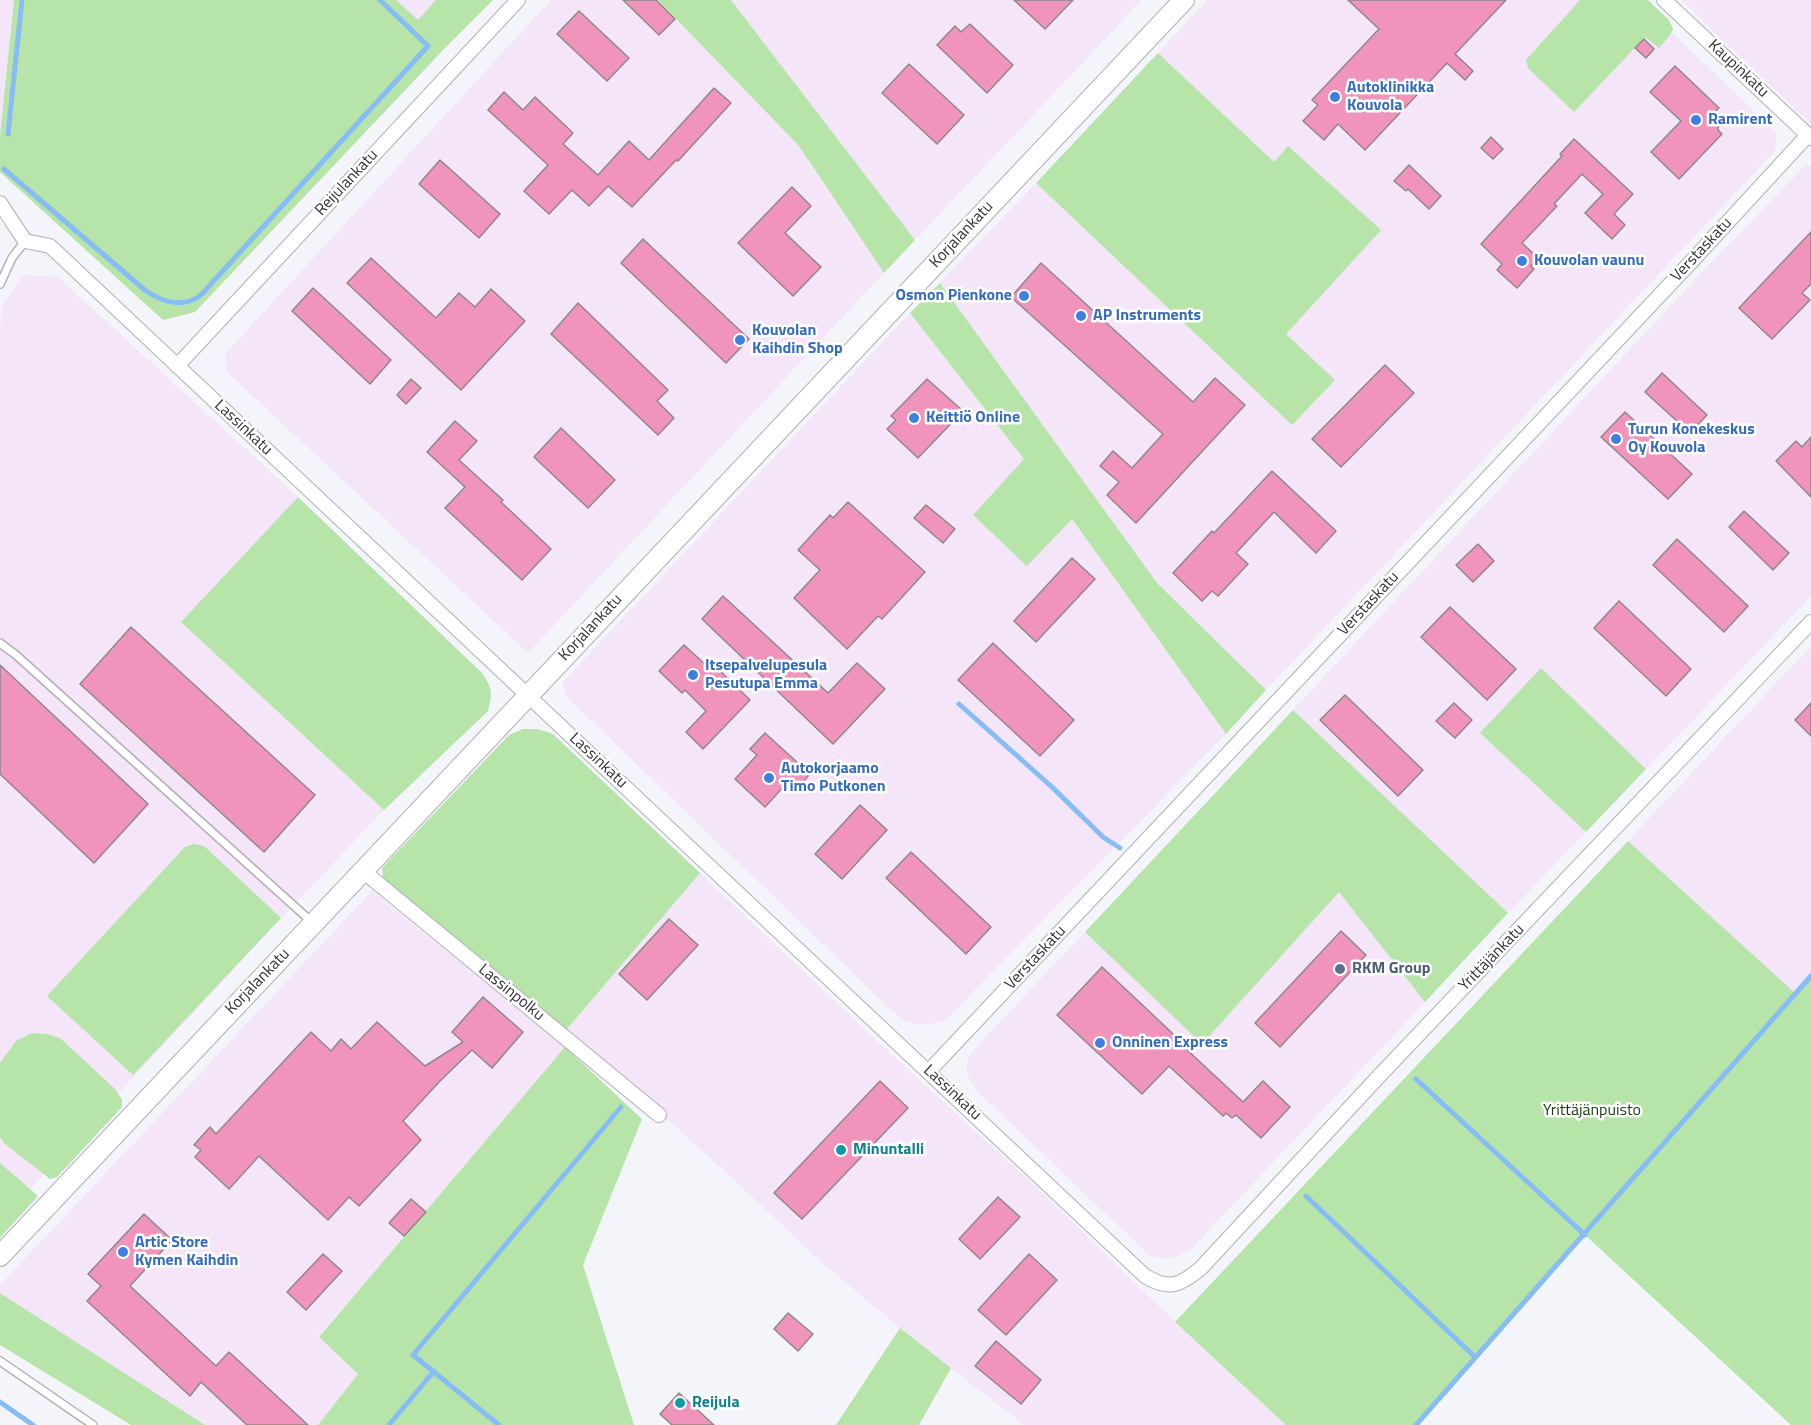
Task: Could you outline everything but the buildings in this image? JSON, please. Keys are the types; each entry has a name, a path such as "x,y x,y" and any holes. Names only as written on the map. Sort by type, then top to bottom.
{"street":[{"name":"Reijulankatu","path":"177,366 518,0"},
{"name":"Korjalankatu","path":"0,1256 1184,0"},
{"name":"Kaupinkatu","path":"1664,0 1809,137"},
{"name":"Verstaskatu","path":"929,1071 1809,137"},
{"path":"0,203 25,241"},
{"name":"Lassinkatu","path":"25,241 50,246 1145,1275 1155,1282 1168,1286"},
{"name":"Yrittäjänkatu","path":"1168,1286 1189,1278 1201,1268 1373,1083 1811,622"},
{"name":"Lassinpolku","path":"363,871 659,1115"}],"lane":[{"path":"0,284 12,258 25,241"},
{"path":"0,643 314,923"},
{"path":"0,1361 93,1425"}],"shaded area":[{"path":"0,0 14,0 0,135"},
{"path":"395,0 491,0 446,47"},
{"path":"551,0 658,0 799,146 884,273 528,653 226,371 225,354"},
{"path":"731,0 1142,0 915,240"},
{"path":"1207,0 1638,0 1777,133 1775,151 1266,690 1157,583 940,283 1036,183 1292,424 1334,381 1286,334 1288,146 1274,162 1158,53"},
{"path":"1681,0 1811,0 1811,124"},
{"path":"1805,166 1811,166 1811,596 1646,769 1541,669 1480,733 1586,832 1508,913 1293,710 1687,288"},
{"path":"23,275 58,277 298,497 181,622 384,810 0,1221 0,328 2,306"},
{"path":"910,313 1024,459 973,515 1071,518 1226,734 945,1020 933,1024 906,1021 891,1010 566,696 562,683"},
{"path":"1811,646 1811,976 1795,993 1628,841"},
{"path":"700,873 864,1029 1049,1199 1175,1322 1286,1425 1024,1425 900,1328 821,1262 729,1175 567,1029"},
{"path":"372,891 565,1047 319,1336 358,1374 318,1425 205,1425 0,1293 0,1285"},
{"path":"1339,892 1425,1002 1191,1249 1179,1256 1164,1259 1149,1255 977,1091 967,1074 967,1061 977,1046 1085,932 1202,1043"}],"green space":[{"path":"14,0 396,0 418,20 436,0 493,0 195,312 163,320 0,172 0,135"},
{"path":"658,0 731,0 915,240 884,273 799,146"},
{"path":"1580,0 1648,0 1669,20 1673,29 1659,48 1645,37 1574,112 1528,68 1526,60"},
{"path":"1158,53 1274,162 1288,146 1381,230 1286,334 1335,380 1292,425 1036,183"},
{"path":"940,283 1157,583 1266,690 1226,734 1072,519 1027,566 973,515 1024,459 910,313"},
{"path":"298,497 482,673 490,687 491,700 488,711 384,810 181,622"},
{"path":"1541,668 1646,769 1586,832 1480,733"},
{"path":"1293,710 1508,913 1425,1002 1339,892 1202,1044 1085,932"},
{"path":"523,729 537,729 553,734 700,873 567,1029 383,881 382,868 509,735"},
{"name":"Yrittäjänpuisto","path":"1628,841 1795,993 1811,976 1811,1425 1791,1425 1585,1235 1416,1425 1286,1425 1175,1322"},
{"path":"194,844 204,846 281,918 133,1075 47,996 185,847"},
{"path":"32,1033 60,1038 115,1089 122,1099 122,1107 57,1177 50,1179 5,1144 0,1137 0,1063 16,1041"},
{"path":"565,1047 642,1119 583,1265 634,1425 318,1425 358,1374 319,1337"},
{"path":"0,1163 38,1196 0,1238"},
{"path":"0,1293 205,1425 131,1425 0,1345"},
{"path":"900,1328 951,1368 919,1425 836,1425"}],"waterway":[{"path":"8,134 22,0"},
{"path":"4,169 146,291 166,301 180,303 193,300 200,296 428,46 380,0"},
{"path":"959,704 1052,787 1103,837 1120,848"},
{"path":"1416,1425 1811,976"},
{"path":"1416,1079 1585,1235"},
{"path":"499,1425 413,1355 621,1107"},
{"path":"1306,1196 1475,1357"},
{"path":"389,1425 434,1371"},
{"path":"0,1402 33,1425"}],"place":[{"name":"Autoklinikka Kouvola","path":"1335,97"},
{"name":"Ramirent","path":"1696,120"},
{"name":"Kouvolan vaunu","path":"1522,261"},
{"name":"Osmon Pienkone","path":"1024,296"},
{"name":"AP Instruments","path":"1081,316"},
{"name":"Kouvolan Kaihdin Shop","path":"740,340"},
{"name":"Keittiö Online","path":"914,418"},
{"name":"Turun Konekeskus Oy Kouvola","path":"1616,439"},
{"name":"Itsepalvelupesula Pesutupa Emma","path":"693,675"},
{"name":"Autokorjaamo Timo Putkonen","path":"769,778"},
{"name":"RKM Group","path":"1340,969"},
{"name":"Onninen Express","path":"1100,1043"},
{"name":"Minuntalli","path":"841,1150"},
{"name":"Artic Store Kymen Kaihdin","path":"123,1252"},
{"name":"Reijula","path":"680,1403"}]}
